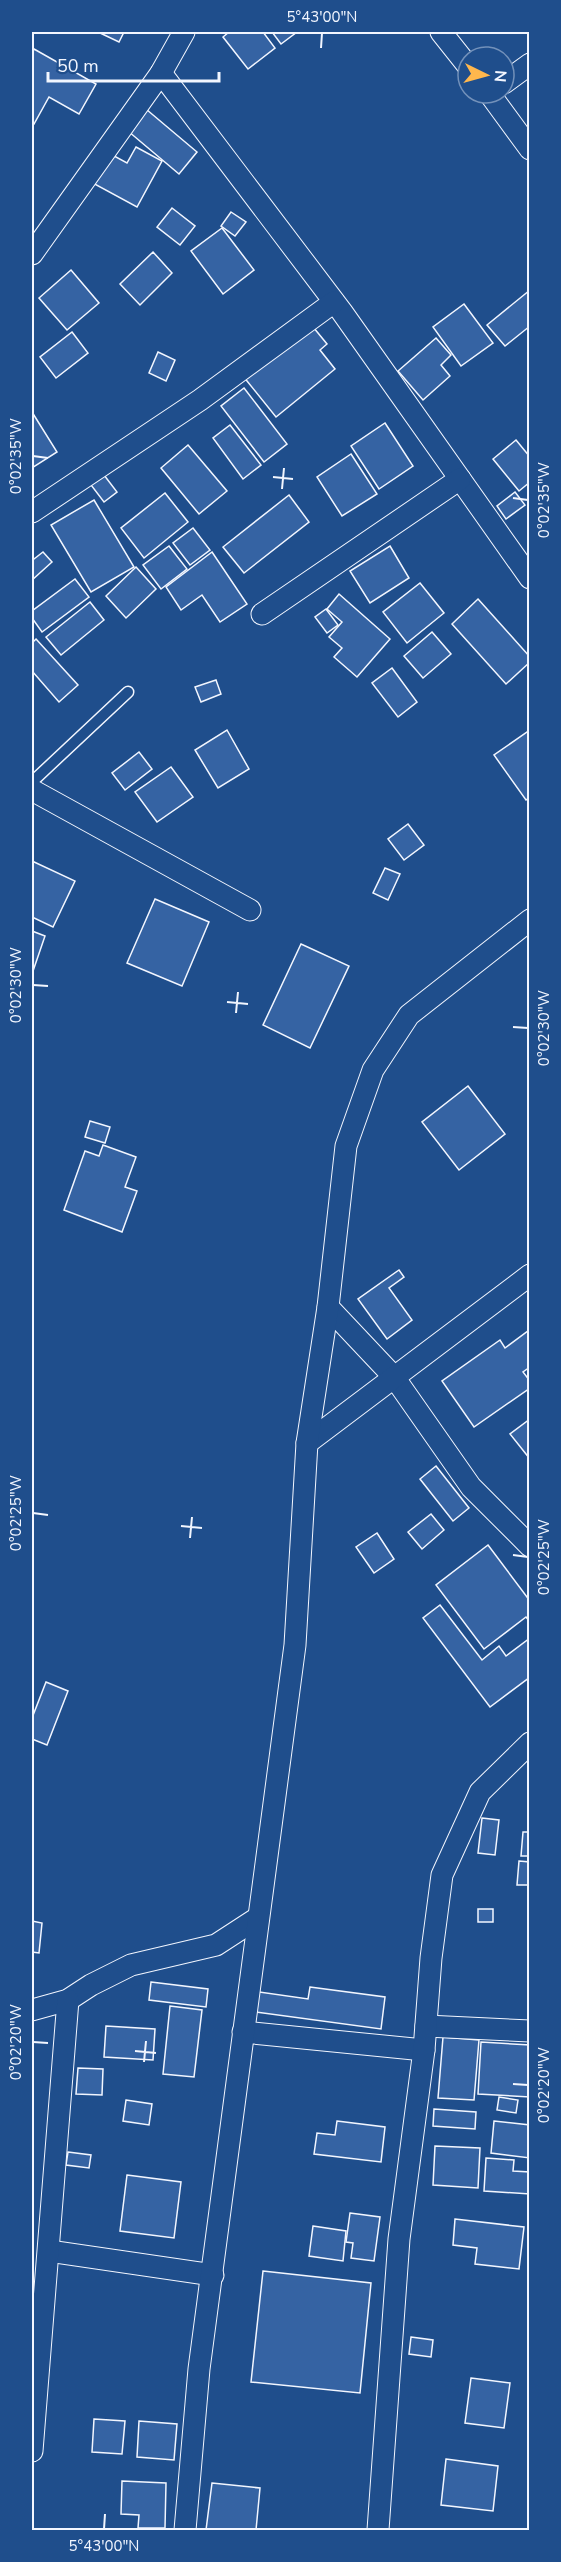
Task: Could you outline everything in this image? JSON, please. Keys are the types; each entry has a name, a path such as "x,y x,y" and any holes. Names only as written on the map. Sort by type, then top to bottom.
{"street":[{"path":"32,254 161,73 184,32"},
{"path":"441,32 456,51"},
{"path":"516,74 530,64"},
{"path":"161,73 334,302 530,578"},
{"path":"499,105 530,149"},
{"path":"32,512 182,413 334,302"},
{"path":"262,614 460,479"},
{"path":"32,790 250,910"},
{"path":"185,2530 199,2368 213,2275 256,1919 295,1645 307,1443 328,1307 346,1146 373,1070 409,1015 530,920"},
{"path":"307,1443 530,1275"},
{"path":"328,1307 394,1377 471,1487 530,1546"},
{"path":"378,2530 399,2239 424,2050 431,1958 442,1875 480,1792 530,1743"},
{"path":"32,2010 68,2000 91,1985 131,1965 216,1945 256,1919"},
{"path":"32,2451 68,2000"},
{"path":"426,2026 530,2031"},
{"path":"243,2032 424,2050"},
{"path":"49,2251 213,2275"}],"lane":[{"path":"32,782 128,692"}],"building":[{"path":"98,32 124,32 119,42"},
{"path":"229,32 263,32 275,48 248,69 223,37"},
{"path":"272,32 297,32 281,44"},
{"path":"34,49 96,84 79,114 49,97 34,124 32,123 32,54"},
{"path":"140,104 197,152 179,174 122,126"},
{"path":"136,147 162,161 137,207 89,181 105,151 127,163"},
{"path":"172,208 195,226 180,245 157,227"},
{"path":"231,212 246,222 235,236 221,226"},
{"path":"222,228 254,270 223,294 191,251"},
{"path":"153,252 172,273 140,305 120,284"},
{"path":"71,270 99,303 67,330 39,298"},
{"path":"530,290 530,326 505,346 487,325"},
{"path":"464,304 493,343 461,366 433,327"},
{"path":"309,322 327,344 320,350 335,369 276,417 243,376"},
{"path":"72,332 88,353 56,378 40,357"},
{"path":"436,338 451,355 441,365 450,376 423,400 398,371"},
{"path":"158,352 175,360 166,381 149,373"},
{"path":"244,388 287,444 264,462 221,406"},
{"path":"32,412 57,452 32,468"},
{"path":"385,423 413,466 379,489 351,446"},
{"path":"230,425 261,465 243,479 213,438"},
{"path":"516,440 530,457 530,482 519,491 493,459"},
{"path":"188,445 227,491 199,514 161,468"},
{"path":"351,454 377,494 342,516 317,477"},
{"path":"104,475 117,492 104,502 91,485"},
{"path":"515,492 525,505 506,519 497,506"},
{"path":"165,493 188,522 144,558 121,528"},
{"path":"289,495 309,522 244,573 223,547"},
{"path":"94,500 134,567 91,592 51,525"},
{"path":"193,528 210,550 190,565 173,543"},
{"path":"169,546 187,569 161,589 143,565"},
{"path":"390,546 409,578 370,603 350,571"},
{"path":"43,552 52,562 32,580 32,556 34,559"},
{"path":"212,552 247,604 220,622 202,595 181,610 166,587"},
{"path":"136,567 156,589 126,618 106,596"},
{"path":"75,579 89,597 42,632 32,618 32,611"},
{"path":"420,583 444,613 407,643 383,612"},
{"path":"339,594 390,639 357,677 334,657 342,648 329,637 342,622 327,609"},
{"path":"478,599 530,657 530,662 506,684 452,624"},
{"path":"90,602 104,620 61,655 46,637"},
{"path":"326,609 338,625 327,633 315,617"},
{"path":"432,632 451,654 423,678 404,656"},
{"path":"36,639 78,685 59,702 32,671 32,643"},
{"path":"392,668 417,702 398,717 372,683"},
{"path":"216,680 221,694 201,702 195,687"},
{"path":"227,730 249,769 218,788 195,750"},
{"path":"530,730 530,797 526,800 494,755"},
{"path":"139,752 152,769 125,790 112,773"},
{"path":"171,767 193,797 157,822 135,792"},
{"path":"408,824 424,845 404,860 388,839"},
{"path":"32,861 75,881 53,927 32,917"},
{"path":"385,868 400,874 388,900 373,893"},
{"path":"155,899 209,922 182,986 127,963"},
{"path":"32,931 45,936 32,974"},
{"path":"301,944 349,966 310,1048 263,1025"},
{"path":"468,1086 505,1134 459,1170 422,1122"},
{"path":"90,1121 110,1127 105,1143 85,1137"},
{"path":"103,1145 136,1157 125,1187 137,1191 122,1232 64,1210 85,1151 99,1156"},
{"path":"399,1270 404,1277 389,1288 412,1320 387,1339 358,1299"},
{"path":"528,1331 530,1367 523,1372 530,1381 530,1388 474,1427 442,1381 500,1340 505,1348"},
{"path":"530,1419 530,1459 510,1434"},
{"path":"436,1466 469,1508 453,1521 420,1479"},
{"path":"431,1514 444,1530 422,1549 408,1532"},
{"path":"377,1533 394,1559 374,1573 356,1547"},
{"path":"488,1545 530,1601 530,1622 526,1617 484,1649 436,1585"},
{"path":"440,1605 482,1660 499,1646 506,1656 530,1638 530,1677 490,1707 423,1618"},
{"path":"46,1682 68,1691 47,1745 32,1739 32,1718"},
{"path":"482,1818 499,1820 495,1855 478,1853"},
{"path":"523,1832 530,1832 530,1856 521,1856"},
{"path":"519,1861 530,1862 530,1885 517,1885"},
{"path":"478,1909 493,1909 493,1922 478,1922"},
{"path":"32,1921 42,1923 39,1953 32,1952"},
{"path":"151,1982 208,1989 206,2007 149,2000"},
{"path":"310,1987 385,1997 381,2029 249,2011 252,1991 308,1999"},
{"path":"170,2006 202,2010 194,2077 163,2074"},
{"path":"106,2026 155,2029 153,2060 104,2057"},
{"path":"443,2037 479,2040 474,2100 438,2098"},
{"path":"481,2042 530,2045 530,2097 478,2094"},
{"path":"78,2068 103,2069 102,2095 76,2094"},
{"path":"499,2097 518,2100 516,2113 497,2110"},
{"path":"126,2100 152,2104 149,2125 123,2121"},
{"path":"434,2109 476,2112 475,2129 433,2126"},
{"path":"337,2121 385,2127 381,2162 314,2154 317,2133 335,2135"},
{"path":"494,2121 530,2125 530,2158 491,2153"},
{"path":"435,2146 480,2148 478,2188 433,2185"},
{"path":"68,2152 91,2155 89,2168 66,2165"},
{"path":"486,2158 514,2160 513,2171 530,2172 530,2194 484,2191"},
{"path":"127,2175 181,2182 174,2238 120,2231"},
{"path":"350,2213 380,2217 374,2261 351,2258 353,2243 346,2242"},
{"path":"455,2219 524,2227 519,2269 475,2264 477,2248 453,2245"},
{"path":"313,2226 346,2231 343,2261 309,2256"},
{"path":"263,2271 371,2283 360,2393 251,2382"},
{"path":"411,2337 433,2340 431,2357 409,2354"},
{"path":"471,2378 510,2383 504,2428 465,2423"},
{"path":"94,2419 125,2421 122,2454 92,2452"},
{"path":"139,2421 177,2424 174,2460 137,2457"},
{"path":"446,2459 498,2466 493,2511 441,2505"},
{"path":"122,2481 166,2483 165,2528 138,2528 139,2515 121,2514"},
{"path":"212,2483 260,2488 256,2530 206,2530"}]}
